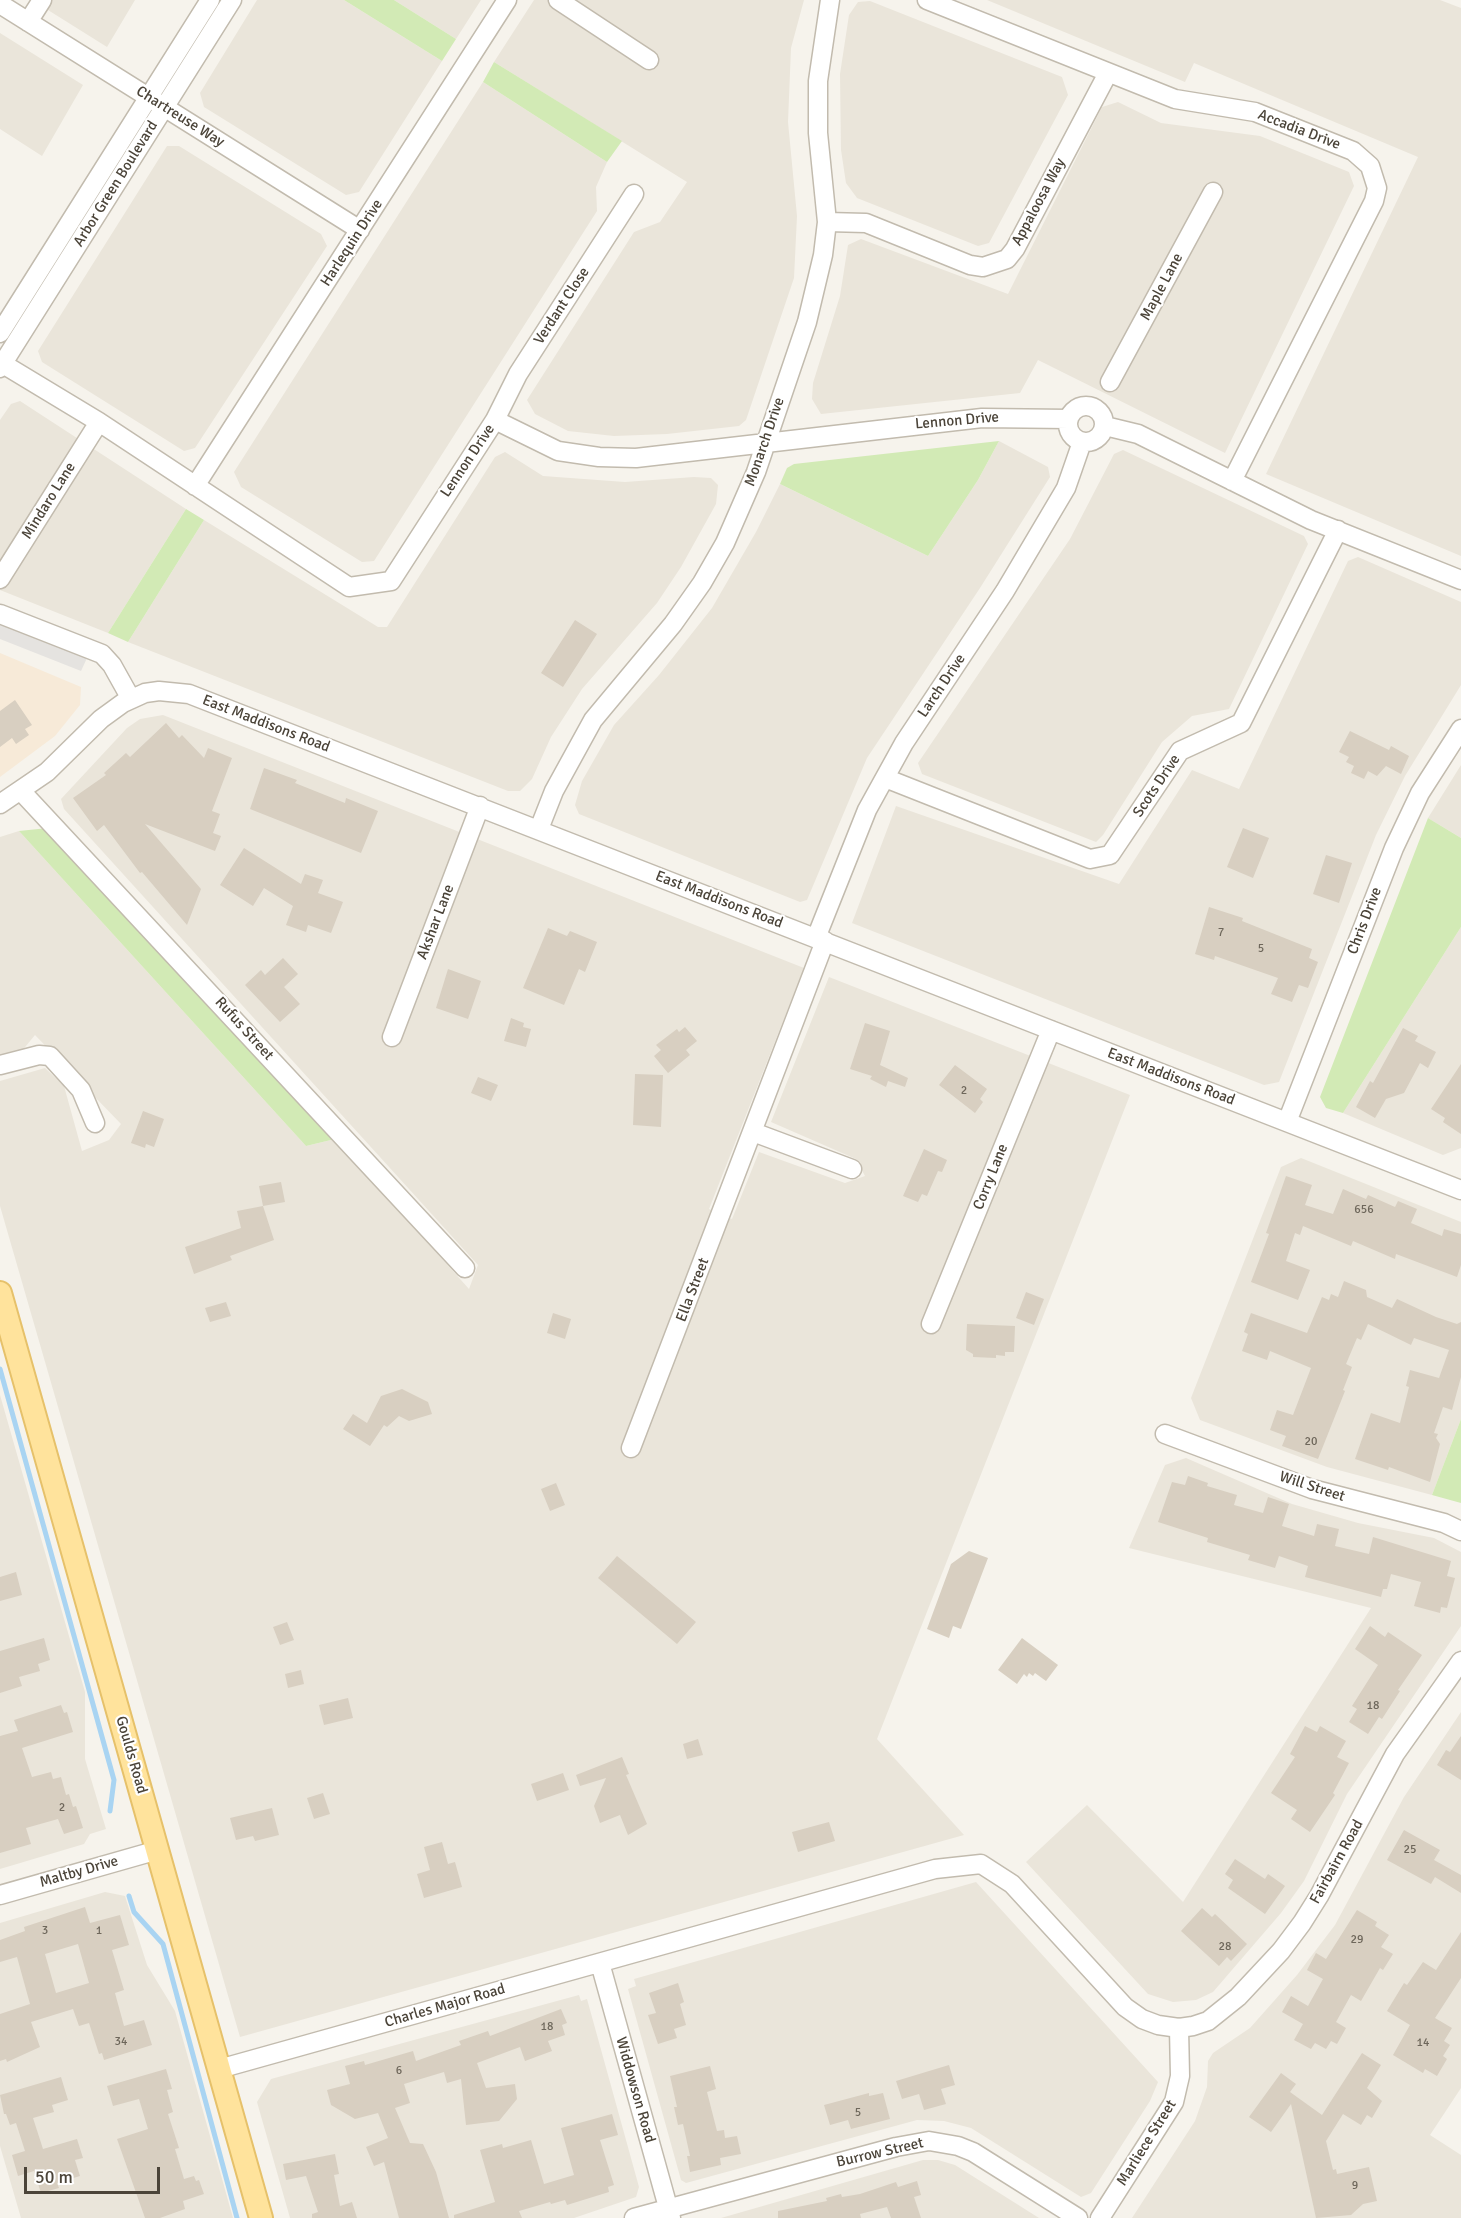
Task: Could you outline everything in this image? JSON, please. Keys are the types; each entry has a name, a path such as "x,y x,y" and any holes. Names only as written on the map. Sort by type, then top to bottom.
{"main road":[{"name":"Goulds Road","path":"0,1293 261,2218"}],"street":[{"path":"28,22 42,0"},
{"name":"Arbor Green Boulevard","path":"1,366 156,102 210,0"},
{"name":"Arbor Green Boulevard","path":"0,333 156,102 232,0"},
{"name":"Harlequin Drive","path":"195,486 507,0"},
{"path":"558,0 648,60"},
{"name":"Monarch Drive","path":"539,829 558,781 593,720 674,624 702,583 744,504 807,322 823,255 827,222 818,133 818,81 830,0"},
{"name":"Accadia Drive","path":"927,0 1175,99 1255,112 1353,151 1370,166 1377,188 1374,201 1232,481"},
{"name":"Chartreuse Way","path":"0,4 360,230"},
{"name":"Appaloosa Way","path":"827,222 866,223 970,265 983,267 1007,259 1015,249 1108,73"},
{"name":"Maple Lane","path":"1110,382 1213,192"},
{"name":"Verdant Close","path":"495,420 518,374 634,194"},
{"name":"Lennon Drive","path":"1,366 99,422 349,587 392,581 495,420 558,451 599,457 636,458 982,418 1069,418 1079,407 1094,407 1104,419 1105,426"},
{"path":"1069,418 1070,434 1082,442 1097,439 1105,426 1138,434 1311,520 1461,580"},
{"name":"Mindaro Lane","path":"0,579 99,422"},
{"name":"Larch Drive","path":"820,939 867,810 904,743 1005,591 1065,488 1082,442"},
{"name":"Scots Drive","path":"885,778 1090,859 1110,855 1179,751 1241,723 1338,530"},
{"path":"0,614 102,654 112,665 131,699"},
{"name":"East Maddisons Road","path":"0,804 21,791 60,760 101,719 131,699 159,691 189,694 1461,1190"},
{"name":"Chris Drive","path":"1287,1122 1394,848 1420,793 1461,729"},
{"name":"Rufus Street","path":"21,791 465,1268"},
{"name":"Akshar Lane","path":"392,1037 480,807"},
{"name":"Ella Street","path":"632,1448 753,1132 820,939"},
{"name":"Corry Lane","path":"931,1324 1051,1030"},
{"path":"0,1065 39,1055 50,1056 81,1090 95,1123"},
{"path":"753,1132 852,1169"},
{"name":"Will Street","path":"1165,1434 1312,1490 1426,1518 1461,1531"},
{"name":"Fairbairn Road","path":"1179,2028 1201,2024 1222,2012 1281,1951 1319,1896 1395,1754 1461,1661"},
{"name":"Maltby Drive","path":"0,1894 158,1850"},
{"name":"Charles Major Road","path":"219,2069 935,1869 981,1864 1012,1884 1125,2007 1142,2019 1179,2028"},
{"name":"Widdowson Road","path":"600,1963 669,2214"},
{"name":"Marliece Street","path":"1100,2218 1174,2102 1180,2076 1179,2028"},
{"name":"Burrow Street","path":"634,2218 669,2214 896,2147 929,2141 958,2146 973,2152 1078,2218"}],"shaded area":[{"path":"32,0 135,0 107,47"},
{"path":"257,0 344,0 442,61 359,192 346,195 204,107 200,93"},
{"path":"394,0 481,0 456,39"},
{"path":"534,0 804,0 791,48 788,122 797,216 794,278 746,420 739,426 667,434 614,436 568,431 535,414 527,400 634,232 660,222 687,182 494,62"},
{"path":"987,0 1440,0 1461,8 1461,556 1266,474 1418,157 1194,63 1185,82"},
{"path":"870,1 1062,77 1068,95 989,243 978,246 857,198 846,183 841,150 840,74 849,15 858,2"},
{"path":"0,33 83,85 42,156 0,129"},
{"path":"483,82 607,162 596,187 597,211 374,561 362,562 241,487 234,472"},
{"path":"1118,102 1161,123 1260,136 1349,172 1354,186 1225,453 1038,360 1020,393 821,414 812,399 813,383 840,296 848,245 861,239 1008,294 1102,107"},
{"path":"167,146 179,146 321,234 327,246 195,448 184,451 42,362 38,351"},
{"path":"20,401 186,509 108,633 0,590 0,420 11,404"},
{"path":"999,441 1048,467 1050,477 980,588 867,758 807,900 800,902 579,814 575,805 582,781 614,725 659,675 712,608 756,532 780,484 928,556 978,480"},
{"path":"1123,450 1304,536 1308,544 1229,709 1192,716 1162,742 1103,835 1096,842 922,774 918,763 1070,539 1114,454"},
{"path":"505,452 543,476 625,482 694,477 711,478 718,485 716,504 681,567 657,603 582,689 551,737 532,779 520,791 508,791 128,642 204,520 378,627 387,627 495,457"},
{"path":"1358,557 1461,602 1461,685 1405,776 1376,835 1279,1082 1264,1085 852,923 896,806 1119,884 1192,770 1239,789 1348,561"},
{"path":"0,624 87,658 81,671 0,639"},
{"path":"0,653 81,687 80,705 55,736 0,777"},
{"path":"163,715 804,968 709,1209 732,1219 759,1152 845,1183 865,1176 856,1159 771,1122 829,977 1130,1095 877,1739 964,1835 240,2037 0,1206 0,1081 45,1068 64,1086 82,1151 109,1140 121,1124 35,1035 21,1052 0,1058 0,837 19,831 306,1146 335,1139 469,1289 478,1265 64,809 61,799 127,728 140,719"},
{"path":"1461,765 1461,838 1428,818"},
{"path":"1461,927 1461,1148 1443,1155 1343,1113"},
{"path":"1301,1158 1461,1222 1461,1419 1432,1495 1327,1467 1200,1420 1191,1398 1281,1167"},
{"path":"0,1395 85,1692 85,1759 106,1829 90,1834 84,1844 0,1869"},
{"path":"1186,1458 1292,1504 1358,1523 1434,1538 1461,1552 1461,1626 1347,1794 1304,1881 1281,1913 1213,1992 1196,2000 1173,2002 1148,1994 1026,1862 1087,1805 1183,1902 1371,1608 1129,1548 1165,1465"},
{"path":"1461,1712 1461,2088 1430,2135 1461,2155 1461,2218 1132,2218 1195,2121 1207,2087 1208,2061 1213,2053 1250,2028 1297,1975 1335,1925 1404,1797"},
{"path":"976,1882 1158,2082 1150,2101 1091,2193 1081,2197 971,2128 944,2121 917,2120 686,2183 681,2180 628,1989 636,1986 634,1979"},
{"path":"105,1892 125,1896 147,1965 175,2011 233,2218 21,2218 0,2146 0,1923"},
{"path":"579,1995 581,2001 587,1999 639,2187 636,2197 574,2218 290,2218 257,2102 271,2079"},
{"path":"923,2160 938,2160 955,2165 1039,2218 721,2218"}],"green space":[{"path":"344,0 394,0 456,39 442,61"},
{"path":"494,62 622,141 607,162 483,82"},
{"path":"999,441 978,480 928,556 780,484 787,468 794,464"},
{"path":"186,509 204,520 128,642 108,633"},
{"path":"1428,818 1461,838 1461,927 1343,1113 1326,1108 1320,1097"},
{"path":"48,828 335,1139 306,1146 19,831"},
{"path":"1461,1419 1461,1503 1432,1495"}],"building":[{"path":"575,620 597,634 563,687 541,673"},
{"path":"15,700 32,725 25,729 29,735 16,744 12,738 0,747 0,711"},
{"path":"166,723 179,738 182,735 204,758 208,748 232,758 212,811 220,814 213,833 221,836 215,851 145,824 201,889 187,925 142,872 140,873 104,825 97,831 73,798 106,775 104,773 126,753 130,757"},
{"path":"1350,731 1389,750 1391,746 1409,756 1401,774 1386,766 1377,776 1368,771 1364,779 1351,773 1354,766 1346,762 1349,757 1339,752"},
{"path":"264,768 297,780 295,783 345,803 346,798 378,811 361,853 250,809"},
{"path":"1243,828 1269,838 1253,878 1227,867"},
{"path":"244,848 301,884 305,874 323,880 318,893 343,902 331,933 308,925 306,932 286,925 293,906 264,888 253,906 220,885"},
{"path":"1326,855 1352,863 1339,903 1313,894"},
{"path":"1209,907 1243,918 1242,921 1312,949 1309,958 1318,962 1308,988 1299,985 1292,1002 1271,994 1278,978 1215,956 1214,960 1195,954"},
{"path":"548,928 567,936 570,931 597,942 585,972 579,969 564,1005 523,988"},
{"path":"283,958 298,974 284,987 300,1004 280,1022 245,985 261,970 265,975"},
{"path":"448,969 481,981 468,1019 436,1008"},
{"path":"511,1018 524,1023 523,1027 531,1029 526,1047 504,1041"},
{"path":"865,1023 890,1031 880,1065 908,1078 905,1087 888,1081 886,1087 870,1079 872,1076 850,1069"},
{"path":"685,1027 697,1041 686,1050 690,1055 668,1073 654,1056 661,1050 656,1045 677,1029 679,1032"},
{"path":"1403,1028 1418,1036 1415,1041 1436,1052 1428,1068 1420,1063 1404,1093 1386,1099 1375,1118 1356,1107 1370,1081 1373,1083"},
{"path":"1461,1064 1461,1134 1443,1122 1445,1118 1431,1109"},
{"path":"955,1065 987,1089 980,1099 983,1102 975,1113 939,1085"},
{"path":"635,1074 663,1075 661,1127 633,1125"},
{"path":"478,1077 498,1085 491,1101 471,1093"},
{"path":"143,1111 164,1119 154,1147 146,1144 145,1148 131,1143"},
{"path":"924,1149 947,1160 942,1172 938,1171 927,1196 922,1194 918,1202 903,1196"},
{"path":"1286,1176 1312,1185 1305,1205 1333,1214 1343,1189 1366,1199 1368,1195 1395,1207 1398,1201 1417,1209 1411,1223 1442,1236 1444,1229 1461,1234 1461,1265 1457,1277 1396,1254 1395,1259 1353,1241 1351,1246 1303,1226 1300,1235 1295,1233 1286,1261 1310,1270 1298,1300 1251,1282 1269,1234 1266,1233"},
{"path":"281,1182 285,1202 263,1206 259,1186"},
{"path":"263,1206 274,1240 230,1256 232,1260 194,1274 185,1247 241,1228 237,1211"},
{"path":"1344,1281 1366,1290 1367,1297 1392,1308 1397,1299 1436,1317 1457,1324 1461,1322 1461,1377 1452,1410 1443,1407 1434,1433 1438,1434 1436,1438 1440,1444 1430,1482 1389,1467 1388,1470 1355,1459 1371,1413 1400,1423 1409,1387 1406,1386 1410,1370 1439,1378 1449,1350 1414,1338 1411,1345 1368,1324 1361,1340 1357,1338 1346,1364 1352,1367 1343,1390 1345,1391 1318,1459 1282,1446 1286,1436 1270,1430 1277,1410 1293,1415 1311,1368 1270,1351 1267,1360 1242,1351 1248,1334 1244,1332 1251,1313 1307,1333 1322,1297 1329,1300 1331,1294 1338,1297"},
{"path":"1026,1292 1044,1299 1034,1325 1016,1318"},
{"path":"226,1302 231,1316 210,1322 205,1308"},
{"path":"553,1313 571,1319 565,1339 547,1333"},
{"path":"967,1324 1015,1326 1014,1352 1005,1352 1005,1356 996,1355 996,1358 973,1357 973,1354 966,1350"},
{"path":"402,1389 428,1402 432,1414 409,1421 399,1416 387,1427 384,1425 370,1446 343,1429 353,1414 367,1423 381,1396"},
{"path":"1188,1476 1208,1483 1207,1486 1237,1495 1234,1505 1263,1513 1268,1497 1289,1504 1282,1526 1314,1536 1317,1524 1339,1529 1335,1546 1369,1554 1373,1537 1451,1561 1447,1576 1455,1578 1447,1608 1441,1607 1440,1613 1414,1606 1421,1582 1391,1574 1387,1589 1383,1589 1381,1597 1305,1577 1308,1566 1279,1556 1275,1568 1248,1560 1250,1555 1207,1542 1208,1538 1158,1522 1172,1482 1185,1485"},
{"path":"556,1483 565,1505 550,1511 541,1489"},
{"path":"969,1551 988,1558 961,1629 953,1626 949,1638 927,1629 951,1564"},
{"path":"617,1556 696,1622 677,1644 598,1578"},
{"path":"16,1572 22,1595 0,1601 0,1577"},
{"path":"287,1622 294,1640 280,1645 273,1627"},
{"path":"1370,1626 1385,1637 1388,1632 1422,1655 1398,1690 1400,1691 1382,1719 1379,1717 1368,1734 1349,1722 1357,1709 1352,1706 1378,1665 1355,1649"},
{"path":"44,1638 50,1660 38,1664 40,1671 19,1677 22,1686 0,1693 0,1651"},
{"path":"1022,1638 1058,1665 1046,1681 1035,1673 1033,1676 1029,1673 1027,1677 1024,1674 1017,1684 998,1670"},
{"path":"301,1670 304,1684 288,1688 285,1674"},
{"path":"348,1698 353,1718 324,1725 319,1705"},
{"path":"61,1705 64,1713 67,1712 73,1732 22,1748 32,1777 51,1772 53,1779 61,1777 66,1795 69,1794 73,1807 76,1806 83,1828 64,1834 58,1819 26,1828 31,1844 0,1853 0,1736 18,1731 14,1720"},
{"path":"1305,1726 1317,1732 1320,1726 1346,1741 1337,1757 1349,1763 1333,1793 1335,1795 1310,1832 1291,1819 1297,1810 1271,1793 1295,1757 1290,1754"},
{"path":"1461,1736 1461,1780 1437,1765 1446,1750 1450,1752"},
{"path":"698,1739 703,1755 687,1759 683,1744"},
{"path":"622,1757 629,1774 626,1775 647,1824 628,1835 620,1815 600,1823 594,1806 606,1778 580,1786 576,1775"},
{"path":"563,1773 569,1790 537,1801 531,1784"},
{"path":"323,1793 330,1814 314,1819 307,1798"},
{"path":"272,1808 279,1835 255,1841 253,1836 236,1840 230,1818"},
{"path":"829,1822 835,1841 798,1852 792,1832"},
{"path":"1404,1830 1440,1850 1434,1860 1461,1875 1461,1893 1435,1877 1431,1884 1387,1860"},
{"path":"442,1842 448,1864 455,1862 462,1887 424,1898 417,1874 430,1870 424,1847"},
{"path":"1235,1859 1265,1879 1268,1874 1285,1886 1265,1914 1228,1888 1233,1880 1225,1874"},
{"path":"85,1907 90,1923 120,1915 129,1945 112,1950 124,1990 115,1993 124,2026 144,2020 152,2045 104,2060 102,2053 99,2054 89,2023 79,2026 73,2009 31,2022 40,2047 7,2062 6,2059 0,2061 0,2014 30,2004 17,1957 0,1962 0,1940 25,1931 24,1927","holes":["78,1944 89,1983 56,1993 45,1954"]},
{"path":"1202,1908 1212,1917 1215,1914 1247,1944 1231,1961 1227,1957 1219,1966 1181,1931"},
{"path":"1357,1910 1377,1922 1375,1926 1389,1935 1381,1947 1393,1954 1383,1970 1380,1968 1361,2001 1351,1995 1336,2022 1346,2028 1337,2044 1331,2041 1326,2049 1315,2043 1311,2049 1294,2040 1303,2024 1282,2012 1291,1996 1308,2006 1323,1979 1307,1970 1316,1953 1326,1959"},
{"path":"1461,1932 1461,1978 1435,2018 1452,2028 1444,2041 1450,2045 1443,2056 1447,2059 1437,2076 1425,2069 1423,2073 1393,2055 1410,2025 1387,2011 1404,1983 1407,1985 1423,1962 1436,1970"},
{"path":"678,1983 684,2002 680,2004 686,2025 674,2029 677,2038 658,2044 648,2015 656,2013 649,1993"},
{"path":"561,2009 567,2023 562,2025 565,2035 548,2041 552,2051 525,2061 520,2047 477,2063 486,2088 515,2084 517,2099 499,2121 466,2125 461,2079 447,2083 444,2072 404,2084 410,2103 395,2108 410,2143 423,2144 436,2172 449,2218 399,2218 384,2162 374,2166 366,2147 388,2138 378,2113 355,2119 331,2105 327,2090 350,2084 345,2066 364,2061 365,2065 413,2051 416,2061 461,2045 459,2041 488,2031 490,2036"},
{"path":"1362,2053 1381,2065 1367,2088 1382,2101 1372,2118 1367,2115 1361,2125 1343,2114 1326,2141 1333,2170 1336,2169 1337,2174 1369,2167 1377,2201 1363,2204 1351,2215 1316,2218 1291,2104 1271,2132 1249,2117 1281,2073 1296,2084 1290,2092 1322,2115"},
{"path":"949,2065 955,2085 941,2089 946,2104 924,2110 919,2094 902,2099 896,2081"},
{"path":"710,2066 716,2089 707,2092 717,2131 724,2130 725,2138 737,2136 741,2154 720,2158 721,2165 690,2172 687,2156 690,2156 683,2124 678,2125 674,2107 677,2107 670,2076"},
{"path":"166,2069 172,2089 167,2090 173,2112 168,2114 179,2148 175,2149 184,2179 194,2176 196,2181 199,2180 204,2194 183,2201 185,2209 160,2218 145,2218 117,2139 148,2129 139,2099 113,2106 107,2086"},
{"path":"61,2077 68,2100 52,2105 54,2112 33,2118 43,2149 77,2139 83,2158 75,2160 80,2176 57,2183 59,2188 41,2193 34,2171 18,2176 12,2155 25,2151 16,2123 10,2125 4,2114 0,2095"},
{"path":"869,2093 869,2096 883,2093 890,2119 851,2129 848,2120 830,2125 824,2105"},
{"path":"612,2114 618,2135 600,2140 614,2185 608,2187 609,2192 567,2205 565,2200 519,2211 522,2218 454,2218 454,2215 495,2202 480,2150 502,2144 503,2148 531,2140 544,2184 574,2175 561,2128"},
{"path":"335,2154 339,2174 334,2175 340,2206 352,2202 357,2218 312,2218 312,2214 318,2212 306,2176 286,2180 283,2164"},
{"path":"917,2181 921,2195 914,2197 921,2218 891,2218 887,2207 860,2214 861,2218 778,2218 778,2211 827,2201 826,2198 841,2194 842,2197 860,2194 896,2182 898,2187"}],"waterway":[{"path":"0,1369 114,1780 110,1811"},
{"path":"129,1896 134,1912 163,1944 237,2218"}]}
